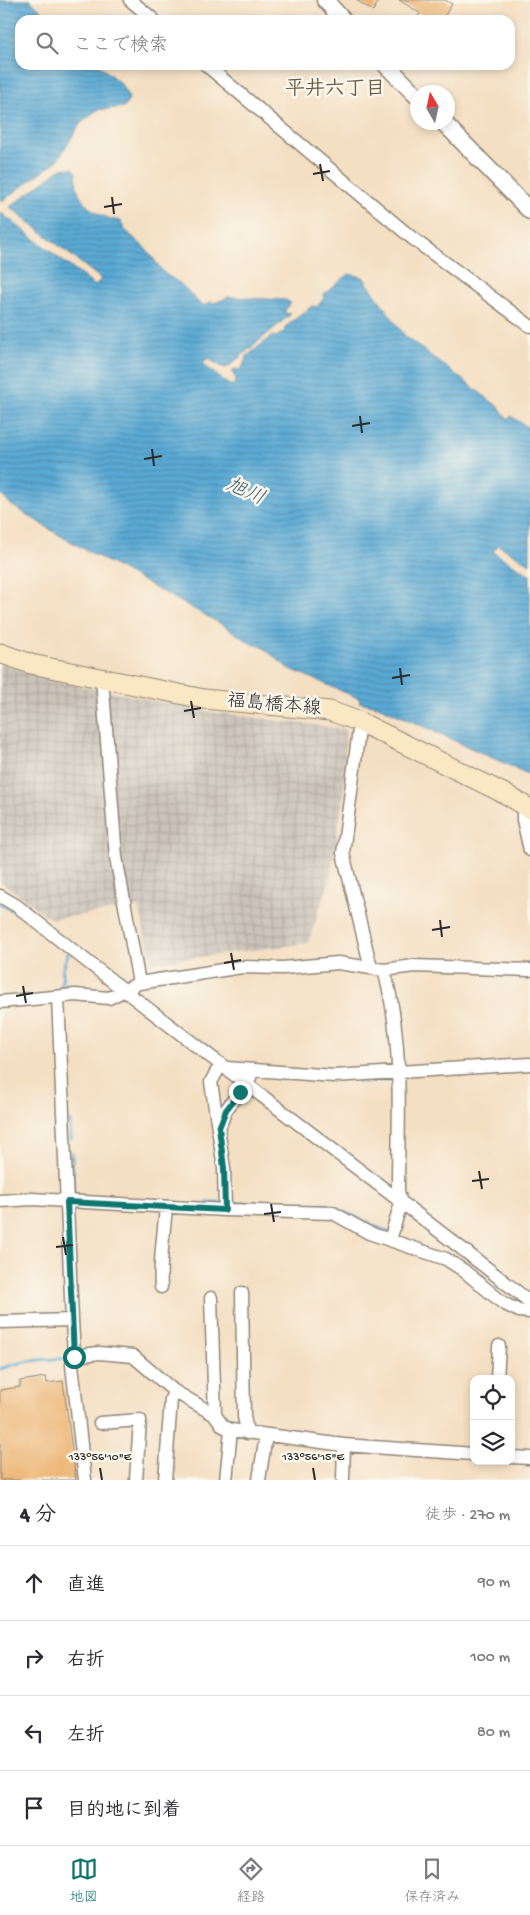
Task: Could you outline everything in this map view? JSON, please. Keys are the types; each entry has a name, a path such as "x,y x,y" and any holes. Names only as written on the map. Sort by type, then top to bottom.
{"main road":[{"name":"福島橋本線","path":"0,653 31,664 204,699 330,711 360,722 526,807"}],"street":[{"path":"130,0 148,15"},
{"path":"325,0 338,15"},
{"path":"212,70 412,238 530,326"},
{"path":"391,70 410,89"},
{"path":"450,130 530,209"},
{"path":"102,678 116,857 139,983"},
{"path":"360,722 343,853 378,969 393,1002 399,1076 398,1191 400,1205 391,1236"},
{"path":"526,807 524,820 530,850"},
{"path":"0,896 17,906 118,993 221,1067 400,1205 528,1308"},
{"path":"0,1002 75,995 108,998 139,983 242,968 283,968 338,963 378,969 414,966 530,970"},
{"path":"58,997 72,1320 72,1365 85,1480"},
{"path":"221,1067 334,1076 399,1076 530,1064"},
{"path":"221,1067 211,1082 224,1168 224,1206"},
{"path":"219,1128 226,1110 256,1071"},
{"path":"0,1201 32,1199 166,1207 224,1206 332,1213 369,1233 391,1236 446,1259 463,1270 503,1303 528,1308"},
{"path":"161,1287 160,1265 166,1207"},
{"path":"226,1480 233,1427 242,1294"},
{"path":"211,1298 233,1427"},
{"path":"0,1322 72,1320"},
{"path":"497,1375 499,1346"},
{"path":"73,1358 99,1352 133,1356 173,1395 233,1427 266,1435 344,1445 470,1454"},
{"path":"165,1480 173,1395"},
{"path":"100,1423 140,1420 136,1480"},
{"path":"260,1480 266,1435"},
{"path":"343,1480 344,1445"},
{"path":"515,1457 530,1458"}],"shaded area":[{"path":"0,663 59,682 218,713 345,729 344,791 330,879 308,943 151,963 139,907 51,919 0,881"}],"water":[{"path":"0,0 30,0 46,15 15,15 15,70 105,70 121,84 129,98 125,107 97,110 80,124 57,161 2,201 0,200"},
{"name":"旭川","path":"73,168 76,174 79,194 88,206 93,211 121,221 124,229 147,250 164,273 181,284 201,305 206,305 210,302 214,303 229,297 286,300 291,303 285,310 285,313 291,314 228,367 224,368 207,358 203,364 229,385 234,385 236,379 232,372 234,369 241,370 247,356 272,336 276,337 285,331 285,327 312,306 317,307 324,298 323,295 349,274 363,277 405,336 500,408 508,420 511,416 530,429 530,564 498,545 493,552 530,575 530,775 378,706 359,702 360,699 288,668 261,646 252,644 223,625 64,538 11,505 0,494 0,212 95,286 101,279 10,207 60,169"}],"building":[{"path":"356,0 379,0 373,11"},
{"path":"399,0 445,0 452,4 445,15 419,15 420,13"},
{"path":"46,1377 47,1383 63,1381 76,1480 0,1480 0,1390 20,1387 20,1381"}],"waterway":[{"path":"0,904 15,912"},
{"path":"61,992 63,969 68,953"},
{"path":"278,1078 292,1079"},
{"path":"358,1081 394,1079"},
{"path":"70,1121 71,1139"},
{"path":"72,1153 74,1197"},
{"path":"207,1203 221,1203"},
{"path":"227,1203 329,1205 390,1233"},
{"path":"0,1369 35,1360 70,1359"},
{"path":"228,1423 241,1426"}],"district":[{"name":"平井六丁目","path":"335,90"}],"route":[{"path":"74,1357 67,1202 225,1210 224,1168 219,1128 226,1110 240,1092"}]}
